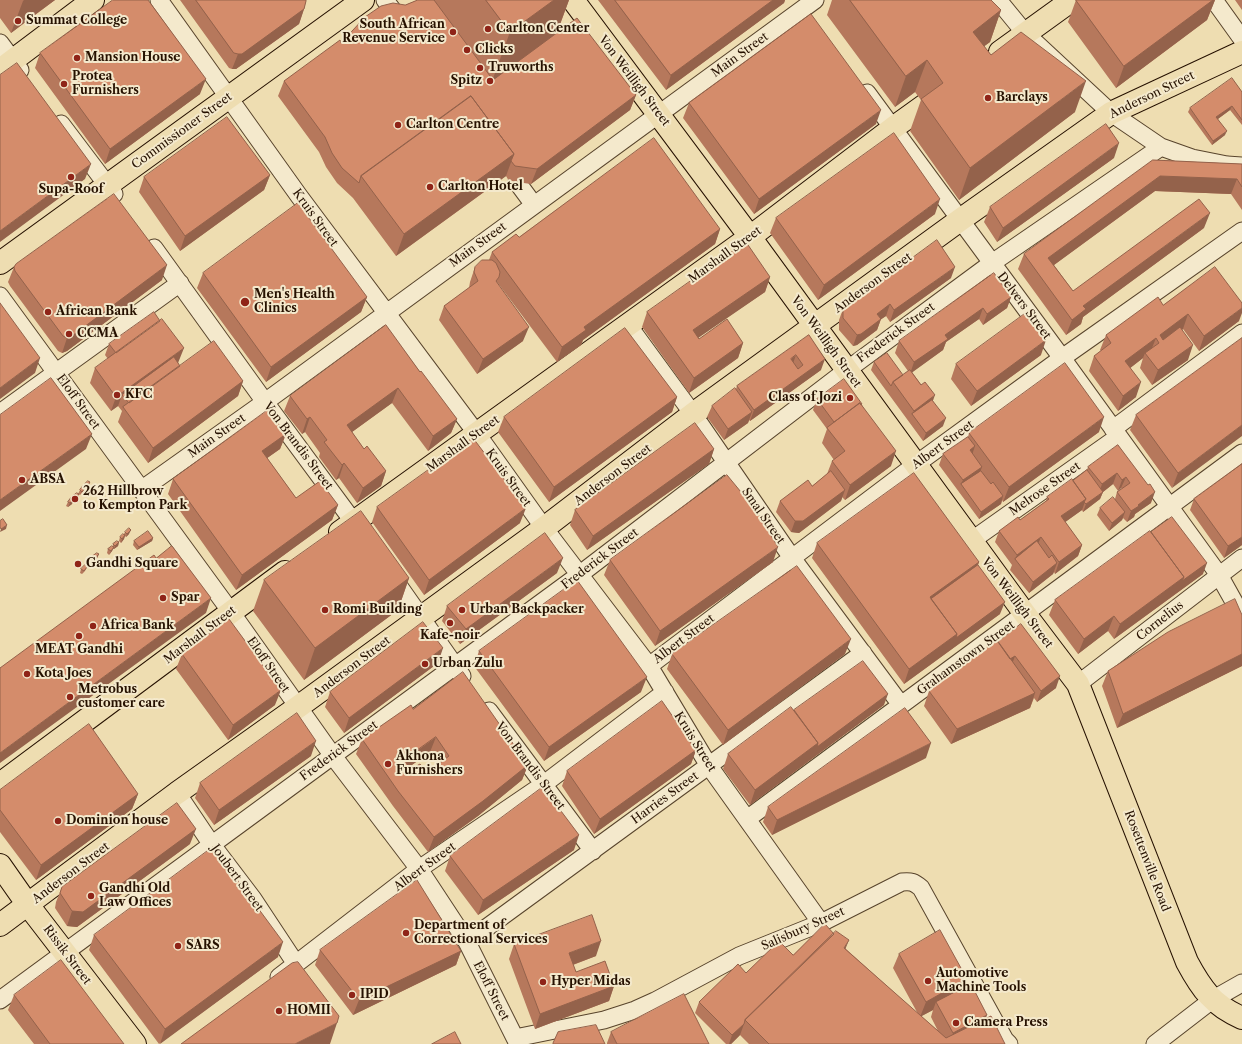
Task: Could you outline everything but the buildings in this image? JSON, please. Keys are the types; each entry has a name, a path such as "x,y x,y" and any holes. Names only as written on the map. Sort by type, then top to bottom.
{"main road":[{"path":"6,65 93,0"},
{"name":"Commissioner Street","path":"0,263 363,0"},
{"name":"Von Weilligh Street","path":"573,0 750,237 915,465 1078,684"},
{"path":"982,65 1072,0"},
{"name":"Anderson Street","path":"0,925 176,794 544,528 693,414 960,220 1111,113 1242,52"},
{"name":"Marshall Street","path":"324,544 750,237 925,105"},
{"name":"Marshall Street","path":"0,784 299,562"},
{"name":"Rosettenville Road","path":"1078,684 1187,962 1198,982 1212,1000 1230,1013 1242,1018"},
{"name":"Rissik Street","path":"0,865 28,905 135,1044"}],"street":[{"name":"Kruis Street","path":"159,0 228,98 477,434 544,528 649,666 709,766 821,923"},
{"path":"385,0 400,20"},
{"path":"998,0 1025,33 1111,113 1162,147 1192,158 1227,165 1242,166"},
{"path":"1214,0 1242,39"},
{"name":"Main Street","path":"141,490 265,402 534,204 808,7"},
{"path":"0,43 6,65 32,85"},
{"name":"Delvers Street","path":"860,84 1062,358 1219,575 1242,616"},
{"path":"51,110 121,204"},
{"name":"Frederick Street","path":"0,1000 579,575 725,462 992,263 1162,147"},
{"path":"518,182 534,204"},
{"name":"Albert Street","path":"649,666 915,465 1062,358 1242,231"},
{"name":"Von Brandis Street","path":"144,234 265,402 355,522 455,666 593,851"},
{"path":"0,413 56,371 180,283"},
{"name":"Eloff Street","path":"0,296 56,371 333,756 419,869 467,942 517,1041"},
{"name":"Smal Street","path":"628,325 693,414 792,558 902,706"},
{"name":"Melrose Street","path":"971,541 1116,433 1242,333"},
{"name":"Grahamstown Street","path":"747,819 902,706 1242,453"},
{"name":"Cornelius","path":"1078,684 1242,558"},
{"name":"Harries Street","path":"467,942 863,653"},
{"name":"Albert Street","path":"264,988 419,869 544,784 665,692"},
{"name":"Joubert Street","path":"176,794 212,845 254,899 296,964"},
{"name":"Salisbury Street","path":"517,1041 604,1020 635,1010 655,1001 739,956 821,923 902,882 915,882 921,888 1005,1040 1009,1044"},
{"path":"1155,1044 1212,1000 1242,983"}],"place":[{"name":"Summat College","path":"18,21"},
{"name":"Carlton Center","path":"488,29"},
{"name":"South African Revenue Service","path":"453,32"},
{"name":"Clicks","path":"467,50"},
{"name":"Mansion House","path":"77,58"},
{"name":"Truworths","path":"480,68"},
{"name":"Spitz","path":"490,81"},
{"name":"Protea Furnishers","path":"64,84"},
{"name":"Barclays","path":"988,98"},
{"name":"Carlton Centre","path":"398,125"},
{"name":"Supa-Roof","path":"71,177"},
{"name":"Carlton Hotel","path":"430,187"},
{"name":"Men's Health Clinics","path":"245,302"},
{"name":"African Bank","path":"48,312"},
{"name":"CCMA","path":"69,334"},
{"name":"KFC","path":"117,395"},
{"name":"Class of Jozi","path":"850,398"},
{"name":"ABSA","path":"22,480"},
{"name":"262 Hillbrow to Kempton Park","path":"75,499"},
{"name":"Gandhi Square","path":"78,564"},
{"name":"Spar","path":"163,598"},
{"name":"Romi Building","path":"325,610"},
{"name":"Urban Backpacker","path":"462,610"},
{"name":"Kafe-noir","path":"450,623"},
{"name":"Africa Bank","path":"93,626"},
{"name":"MEAT Gandhi","path":"79,636"},
{"name":"Urban Zulu","path":"425,664"},
{"name":"Kota Joes","path":"27,674"},
{"name":"Metrobus customer care","path":"70,697"},
{"name":"Akhona Furnishers","path":"388,764"},
{"name":"Dominion house","path":"58,821"},
{"name":"Gandhi Old Law Offices","path":"91,896"},
{"name":"Department of Correctional Services","path":"406,933"},
{"name":"SARS","path":"178,946"},
{"name":"Automotive Machine Tools","path":"928,981"},
{"name":"Hyper Midas","path":"543,982"},
{"name":"IPID","path":"352,995"},
{"name":"HOMII","path":"279,1011"},
{"name":"Camera Press","path":"956,1023"}]}
